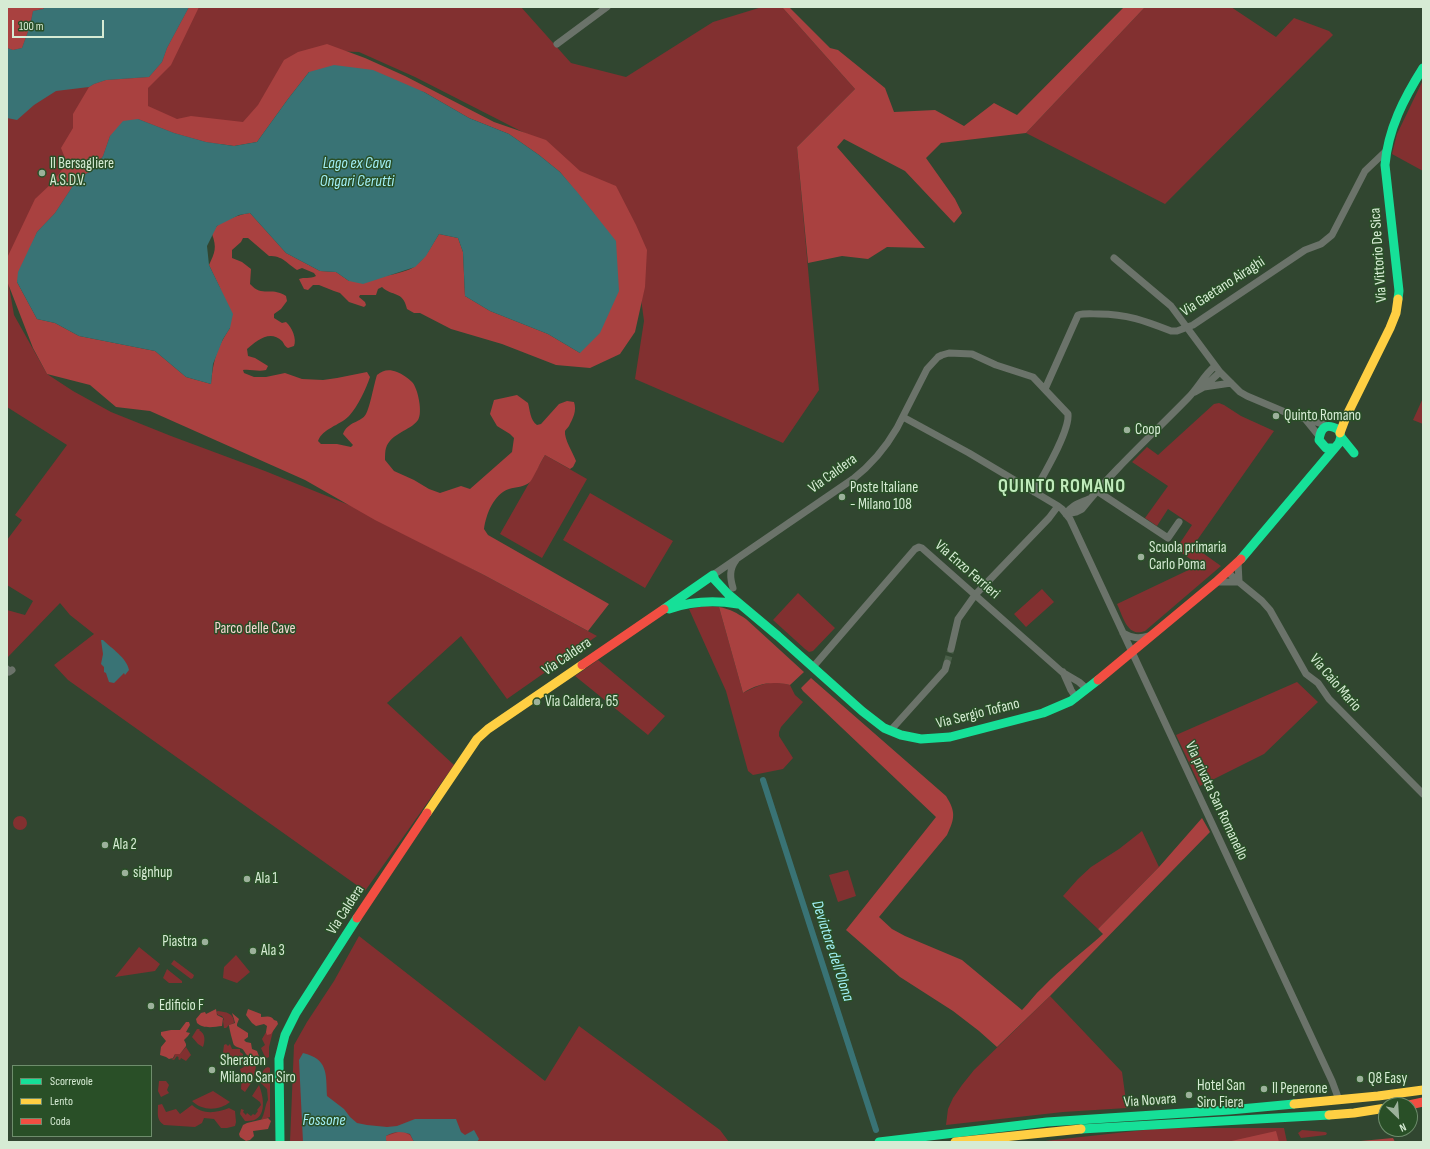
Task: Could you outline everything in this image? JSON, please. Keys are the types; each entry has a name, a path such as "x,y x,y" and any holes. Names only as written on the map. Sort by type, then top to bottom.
{"street":[{"path":"557,44 607,7"},
{"path":"1385,152 1387,142 1396,120 1423,68"},
{"name":"Via Vittorio De Sica","path":"1153,635 1238,562 1341,440 1346,417 1390,328 1396,313 1398,302 1399,291 1385,165 1385,152"},
{"name":"Via Gaetano Airaghi","path":"1045,389 1078,315 1116,314 1136,318 1171,331 1177,331 1200,321 1305,250 1327,240 1332,235 1365,171 1385,152"},
{"path":"1369,167 1385,165"},
{"path":"1114,258 1171,306 1215,366 1230,383 1248,396 1306,419 1331,426 1339,430 1353,452 1335,447 1326,448 1323,446 1319,436 1306,419"},
{"name":"Via Caldera","path":"280,1142 279,1059 285,1033 296,1013 376,889 477,739 509,714 862,472 868,467 892,437 927,369 942,355 949,353 972,354 996,365 1028,375 1035,379 1045,389"},
{"path":"1066,514 1072,506 1090,499 1193,394 1207,373 1215,366"},
{"path":"1193,394 1204,387 1220,372"},
{"path":"1204,387 1230,383"},
{"path":"1034,492 1050,464 1068,420 1068,414 1045,389"},
{"name":"Via privata San Romanello","path":"903,417 969,453 1058,506 1073,524 1122,633 1332,1081 1339,1100"},
{"path":"1319,436 1322,429 1331,426 1346,417"},
{"name":"Via Vittorio De Sica","path":"1319,467 1323,446"},
{"path":"1097,491 1168,538 1179,522"},
{"path":"951,649 958,619 975,595 1049,518 1058,506"},
{"name":"Via Enzo Ferrieri","path":"813,667 912,553 919,547 922,548 1062,672 1088,689"},
{"path":"733,588 731,581 731,570 733,564 740,556"},
{"path":"1216,582 1239,582 1238,562"},
{"name":"Via Caio Mario","path":"1228,572 1262,601 1270,610 1306,674 1319,685 1329,700 1423,794"},
{"name":"Via Sergio Tofano","path":"713,575 721,578 733,588 758,618"},
{"name":"Via Sergio Tofano","path":"713,575 713,579 716,583 758,618 860,709 882,727 908,738 939,739 956,736 1052,710 1076,698 1153,635"},
{"name":"Via Sergio Tofano","path":"656,613 699,601 722,600 741,605"},
{"path":"1122,633 1138,639 1153,635"},
{"path":"890,731 945,670 947,663"},
{"name":"Via Enzo Ferrieri","path":"1062,672 1076,698"},
{"name":"Via Novara","path":"879,1142 1047,1122 1230,1110 1339,1100 1423,1090"},
{"path":"1339,1100 1341,1113"},
{"name":"Via Novara","path":"955,1142 1076,1130 1360,1112 1378,1109"}],"green space":[{"name":"Parco delle Cave","path":"7,7 521,7 571,63 626,77 713,22 762,7 782,7 855,89 797,147 819,390 783,443 635,379 644,321 637,268 550,146 415,77 359,52 330,51 255,121 9,286 14,315 47,374 73,391 111,412 354,507 597,636 507,699 461,636 387,703 454,765 365,891 68,680 54,665 94,634 70,615 60,603 7,658 7,610 25,615 33,601 7,585 7,540 22,520 15,515 67,445 7,407"},
{"path":"1145,7 1231,7 1276,37 1294,18 1329,31 1333,35 1165,204 1026,133"},
{"path":"1423,80 1423,171 1392,154 1397,134"},
{"path":"1423,398 1423,424 1413,420"},
{"path":"1219,403 1241,416 1274,431 1193,546 1221,566 1145,631 1134,631 1126,625 1117,604 1199,565 1176,549 1192,525 1168,509 1157,526 1145,518 1168,486 1132,462 1147,447 1158,455 1214,404"},
{"path":"545,455 587,479 542,558 500,534"},
{"path":"590,493 673,541 645,588 563,540"},
{"path":"1042,589 1054,602 1026,627 1014,614"},
{"path":"798,593 835,628 813,651 809,652 773,620"},
{"path":"705,606 719,607 743,693 755,687 777,683 790,685 795,695 803,702 781,727 779,732 779,736 793,758 783,769 753,775 748,771 726,691 689,609"},
{"path":"598,660 665,716 648,735 575,676"},
{"path":"1297,682 1318,702 1264,754 1200,786 1176,735"},
{"path":"20,816 25,818 27,823 25,828 20,830 15,828 13,823 15,818"},
{"path":"1142,831 1159,867 1098,929 1063,896 1091,867 1119,849"},
{"path":"848,870 856,896 838,902 829,875"},
{"path":"359,936 545,1081 579,1026 720,1130 729,1142 290,1142 294,1045 334,981"},
{"path":"139,947 160,964 155,971 115,977"},
{"path":"236,955 250,972 237,983 223,978 224,967"},
{"path":"174,960 194,975 193,978 191,979 171,964"},
{"path":"167,969 182,981 182,983 169,983 163,978"},
{"path":"1050,996 1122,1072 1127,1108 1063,1112 946,1125 948,1109 953,1098 974,1070"},
{"path":"218,1011 231,1015 234,1023 224,1028 224,1019 222,1016 218,1015 216,1012"},
{"path":"269,1027 273,1031 269,1047 269,1057 267,1058 265,1057 261,1048 265,1045 262,1039"},
{"path":"197,1029 200,1029 199,1030 204,1036 203,1047 192,1037"},
{"path":"226,1044 228,1046 230,1044 232,1049 240,1049 243,1056 236,1062 230,1055 223,1053 224,1045"},
{"path":"186,1047 191,1055 186,1061 181,1058 180,1060 178,1059 179,1058 177,1056 174,1060 171,1059 174,1058 175,1054 180,1054"},
{"path":"245,1058 249,1064 254,1060 257,1062 253,1080 245,1092 241,1089 242,1075 240,1069 244,1067 240,1061"},
{"path":"268,1067 270,1068 270,1117 261,1120 268,1100 267,1089 261,1083 263,1071"},
{"path":"159,1081 166,1081 169,1085 167,1090 169,1093 161,1097 158,1091"},
{"path":"259,1085 263,1104 261,1114 252,1121 245,1121 240,1114 241,1109 244,1110 243,1112 246,1115 247,1113 251,1116 253,1114 255,1115 261,1105 260,1102 252,1096"},
{"path":"213,1091 230,1102 221,1107 211,1109 201,1107 192,1101"},
{"path":"162,1104 166,1112 176,1109 180,1114 192,1105 205,1112 219,1111 229,1108 235,1111 235,1126 221,1128 214,1119 204,1118 202,1123 195,1127 164,1125 161,1123 158,1116 158,1105"},
{"path":"1162,1128 1284,1128 1287,1142 1036,1142"},
{"path":"1302,1130 1327,1133 1326,1135 1301,1138 1298,1133"}],"shaded area":[{"path":"7,7 45,7 43,9 33,11 30,26 22,48 13,50 7,48"},
{"path":"189,7 199,7 171,65 148,88 148,106 177,119 191,116 243,122 258,105 284,60 298,52 327,44 365,58 405,76 494,122 546,140 580,171 616,186 647,250 645,287 635,332 620,354 590,368 556,365 502,344 451,329 420,313 414,313 407,309 403,299 400,296 382,287 378,289 376,295 360,295 359,297 365,302 366,305 364,307 349,302 340,293 319,285 313,285 308,290 304,289 299,279 316,276 314,273 302,268 297,270 281,258 269,256 248,238 243,238 241,242 232,250 232,258 242,262 251,269 250,284 259,290 280,293 286,296 287,301 281,309 274,314 274,318 282,323 286,322 288,324 292,330 295,340 294,346 288,348 282,341 273,336 268,336 259,340 247,349 248,356 255,358 268,366 266,370 243,370 244,373 254,377 266,377 285,373 302,379 323,380 367,372 370,377 356,407 349,416 327,430 320,437 318,441 321,444 337,444 351,447 353,445 343,434 345,430 366,414 377,375 386,370 394,371 405,376 414,385 419,401 420,412 418,420 415,424 396,435 388,443 385,460 394,471 440,493 461,486 470,489 512,452 514,438 497,426 490,414 494,400 517,395 528,403 532,418 537,425 541,424 559,404 567,401 574,402 574,414 565,431 567,442 576,461 573,467 570,469 545,455 528,484 509,489 499,495 489,511 484,529 488,535 609,604 588,631 484,575 375,520 305,480 150,411 116,407 90,385 47,374 33,348 7,281 7,258 35,199 52,183 67,163 61,148 73,128 73,114 89,87 106,80 149,77 162,62 167,48","holes":["309,72 424,92 469,118 509,134 539,155 560,172 595,215 580,353 548,334 490,311 465,296 463,252 458,238 439,234 422,259 410,269 384,276 349,281 336,272 320,271 286,253 250,213 223,222 212,234 215,250 209,265 220,288 230,328 216,354 211,384 186,377 155,351 79,336 55,323 37,319 17,282 37,232 55,213 78,178 93,170 103,156 110,136 138,119 174,133 206,142 234,146 257,142"]},
{"path":"782,7 789,7 830,48 838,50 885,88 894,112 935,110 964,126 994,103 1017,115 1124,7 1145,7 1026,133 941,143 926,158 955,199 962,213 954,223 905,171 844,139 837,147 925,248 887,247 868,259 842,256 808,263 797,147 855,89"},
{"path":"719,607 727,609 746,619 804,672 790,685 771,683 760,685 743,693"},
{"path":"811,678 946,796 952,806 953,819 947,835 879,917 892,929 905,936 962,960 1022,1010 1050,980 1103,934 1098,929 1159,867 1202,818 1210,832 1050,996 997,1047 953,1011 900,977 846,930 936,817 803,691 801,688"},
{"path":"216,1009 217,1015 223,1018 222,1026 205,1027 197,1023 196,1019 201,1013 205,1012 206,1014"},
{"path":"248,1009 261,1014 261,1017 270,1017 277,1021 278,1024 271,1034 267,1035 267,1026 264,1024 256,1026 252,1023 246,1015"},
{"path":"232,1013 239,1019 237,1026 248,1033 248,1037 244,1040 251,1043 252,1049 257,1051 260,1059 258,1061 234,1045 229,1025 235,1023"},
{"path":"186,1022 189,1022 190,1025 186,1032 190,1033 184,1040 186,1046 180,1054 175,1054 173,1058 169,1059 160,1055 161,1047 166,1041 161,1035 161,1032 180,1030"},
{"path":"268,1118 271,1121 268,1129 253,1131 254,1136 250,1140 246,1141 240,1137 239,1134 243,1125"},
{"path":"1276,1131 1279,1142 1227,1142"},
{"path":"398,1132 404,1132 410,1135 414,1142 387,1142 386,1136"},
{"path":"1393,1138 1395,1142 1350,1142"}],"water":[{"path":"45,7 189,7 167,48 162,62 149,77 106,80 89,87 56,91 34,105 17,120 7,118 7,48 13,50 22,48 30,26 33,11 43,9"},
{"name":"Lago ex Cava Ongari Cerutti","path":"334,65 373,70 424,92 469,118 509,134 560,172 578,193 616,241 619,291 600,333 580,353 548,334 490,311 465,296 463,252 458,238 439,234 426,256 415,267 363,284 349,281 336,272 320,271 286,253 250,213 239,215 217,226 207,246 209,265 233,314 230,328 223,339 213,364 211,384 186,377 155,351 79,336 55,323 37,319 17,282 18,272 37,232 55,213 78,178 93,170 103,156 110,136 123,121 138,119 174,133 206,142 234,146 257,142 309,72"},
{"path":"101,640 103,640 122,657 128,666 129,670 125,675 124,673 114,683 109,682 106,673 104,672 104,667 101,664 103,654"},
{"name":"Fossone","path":"303,1053 317,1059 321,1063 326,1074 327,1096 344,1109 357,1123 387,1127 397,1126 415,1119 456,1119 461,1132 465,1135 474,1130 479,1139 477,1142 414,1142 410,1134 398,1132 386,1136 387,1142 303,1142 299,1060"}],"waterway":[{"name":"Deviatore dell'Olona","path":"763,780 876,1130"}],"tunnel":[{"path":"947,663 951,649"}],"traffic: fast":[{"path":"1398,299 1399,291 1385,165 1393,126 1403,102 1423,68"},
{"path":"1241,559 1339,443 1341,437 1339,430 1328,426 1325,427 1321,432 1319,440 1326,448 1334,448"},
{"path":"1341,437 1354,453"},
{"path":"713,575 715,580 728,594 778,636 862,711 884,728 901,735 921,739 950,737 1043,713 1071,701 1098,680"},
{"path":"664,609 713,575"},
{"path":"669,609 686,604 703,602 738,604"},
{"path":"280,1142 279,1059 285,1035 296,1013 357,918"},
{"path":"879,1142 1047,1122 1230,1110 1294,1104"},
{"path":"1081,1129 1329,1115"}],"traffic: slow":[{"path":"1340,433 1346,417 1390,328 1396,313 1398,299"},
{"path":"427,813 477,739 488,729 582,665"},
{"path":"1294,1104 1423,1090"},
{"path":"1329,1115 1378,1109"},
{"path":"955,1142 1081,1129"}],"traffic: jam":[{"path":"1098,680 1216,582 1241,559"},
{"path":"582,665 664,609"},
{"path":"357,918 427,813"},
{"path":"1418,1103 1423,1102"}],"place":[{"name":"Il Bersagliere A.S.D.V.","path":"42,173"},
{"name":"Quinto Romano","path":"1276,416"},
{"name":"Coop","path":"1127,430"},
{"name":"Poste Italiane - Milano 108","path":"842,497"},
{"name":"Scuola primaria Carlo Poma","path":"1141,557"},
{"name":"Via Caldera, 65","path":"537,702"},
{"name":"Ala 2","path":"105,845"},
{"name":"signhup","path":"125,873"},
{"name":"Ala 1","path":"247,879"},
{"name":"Piastra","path":"205,942"},
{"name":"Ala 3","path":"253,951"},
{"name":"Edificio F","path":"151,1006"},
{"name":"Sheraton Milano San Siro","path":"212,1070"},
{"name":"Q8 Easy","path":"1360,1079"},
{"name":"Il Peperone","path":"1264,1089"},
{"name":"Hotel San Siro Fiera","path":"1189,1095"}],"district":[{"name":"QUINTO ROMANO","path":"1062,487"}]}
